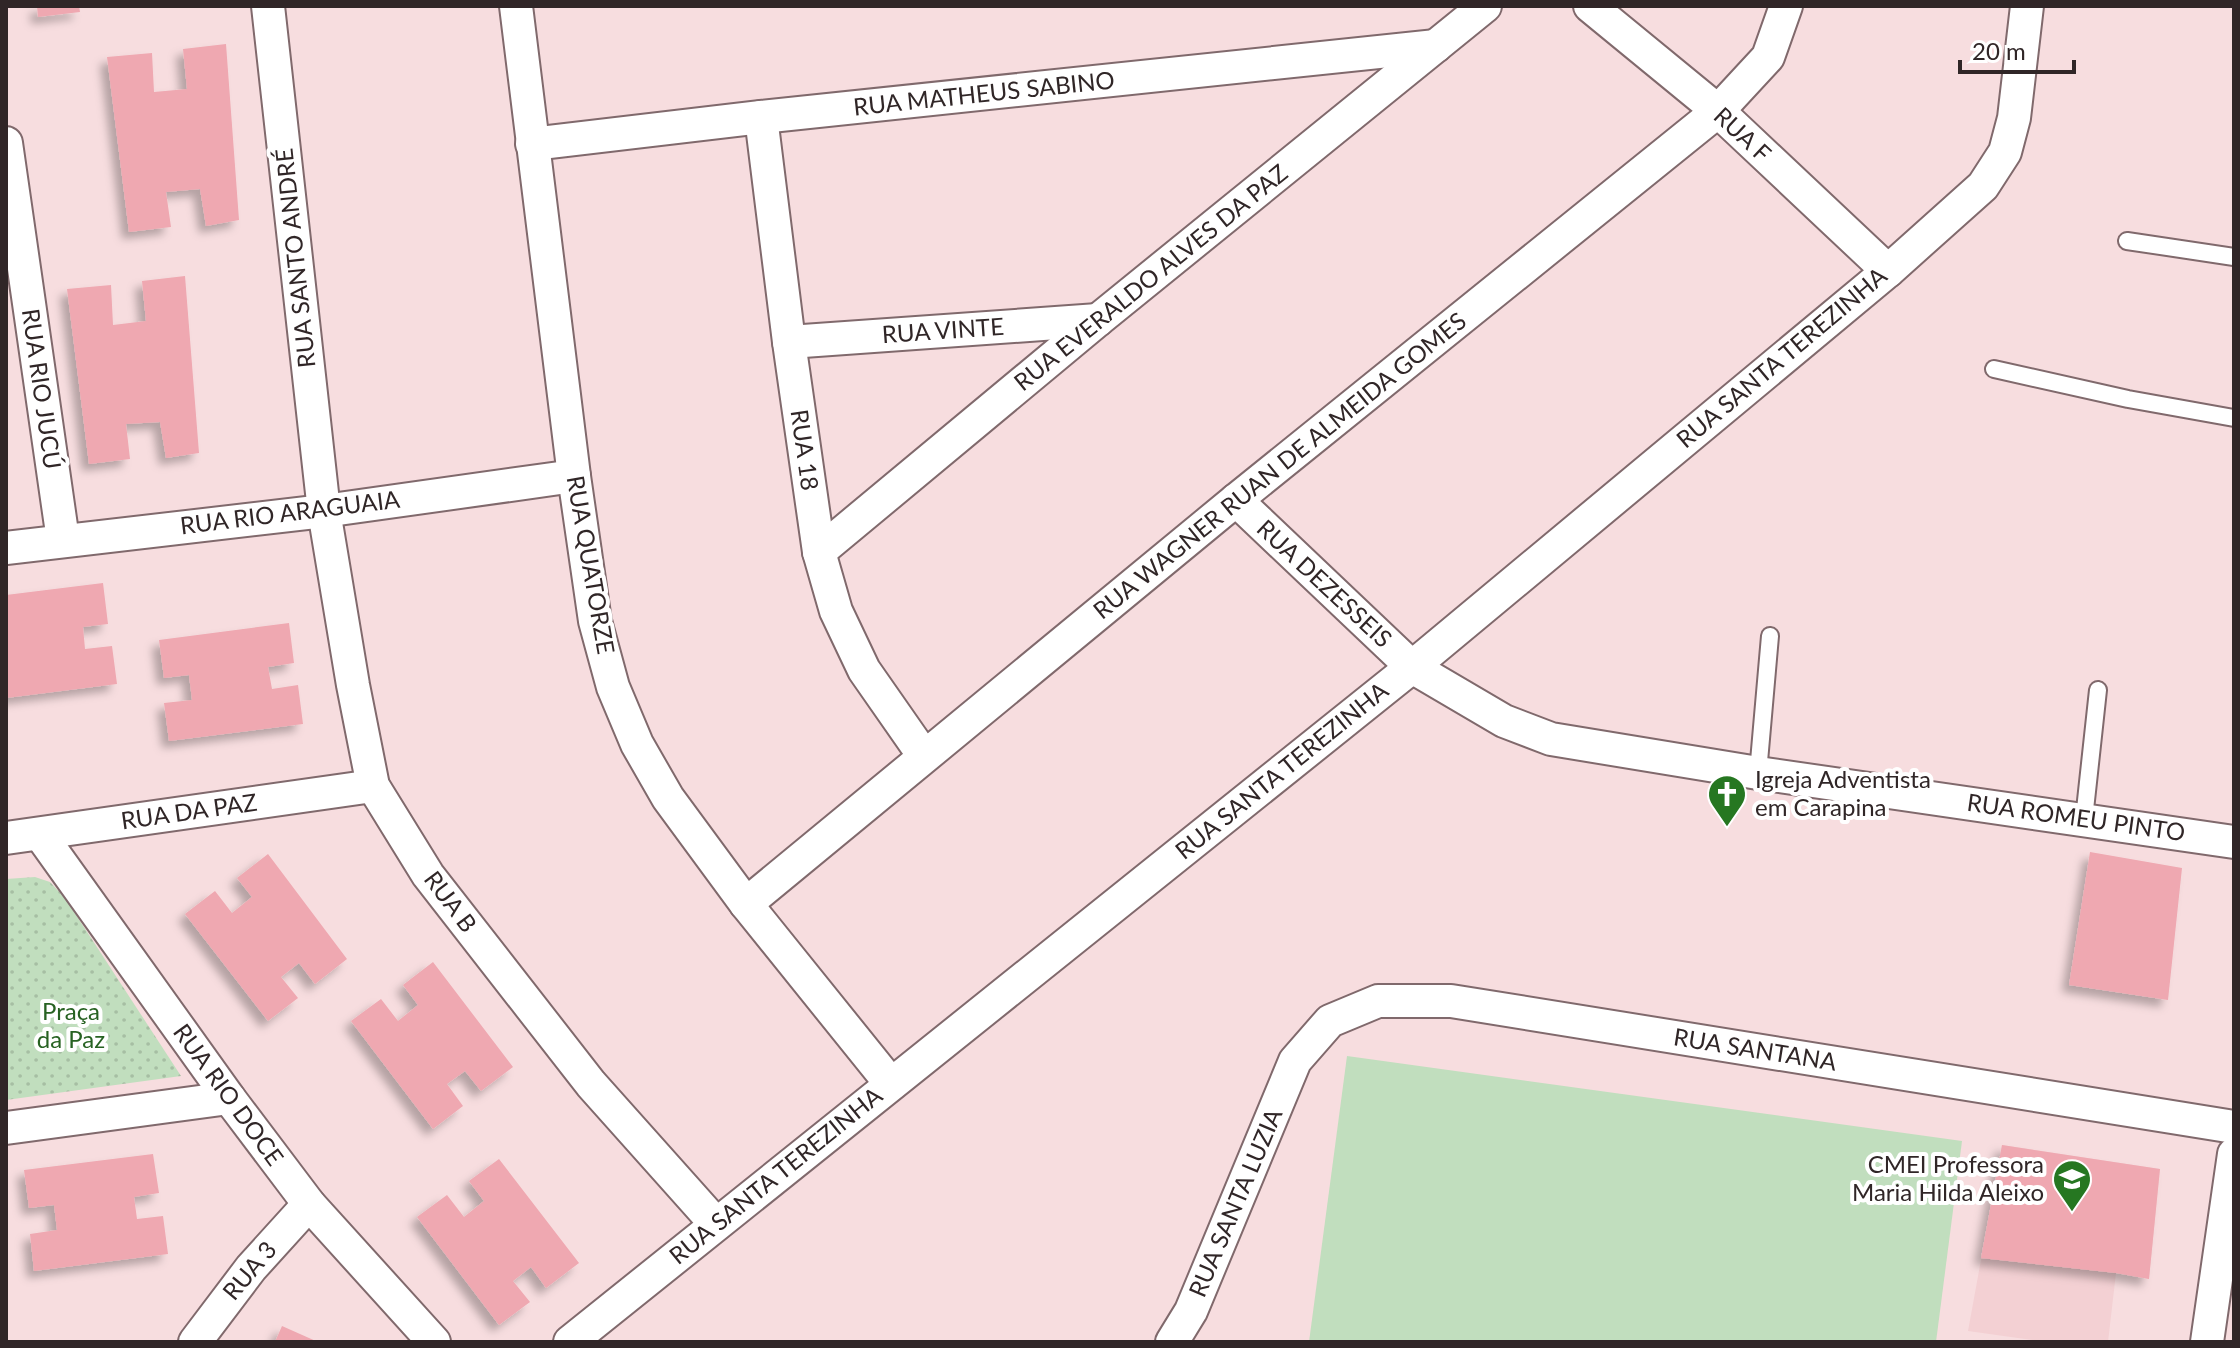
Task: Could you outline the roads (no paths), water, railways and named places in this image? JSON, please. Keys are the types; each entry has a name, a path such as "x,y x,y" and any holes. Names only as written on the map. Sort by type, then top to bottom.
{"street":[{"name":"RUA SANTO ANDRÉ","path":"268,6 324,511"},
{"name":"RUA QUATORZE","path":"516,6 574,476 595,621 613,687 637,744 668,798 746,904 891,1084"},
{"name":"RUA EVERALDO ALVES DA PAZ","path":"819,552 1098,320 1485,6"},
{"name":"RUA F","path":"1590,6 1718,111 1888,271"},
{"name":"RUA WAGNER RUAN DE ALMEIDA GOMES","path":"746,904 1236,500 1718,111 1768,57 1786,6"},
{"name":"RUA SANTA TEREZINHA","path":"570,1342 1412,667 1888,271 1983,186 2005,152 2014,118 2027,6"},
{"name":"RUA MATHEUS SABINO","path":"532,144 1436,46"},
{"name":"RUA 18","path":"761,117 819,552 836,611 864,670 924,756"},
{"name":"RUA RIO JUCÚ","path":"6,143 15,271 63,540"},
{"name":"RUA VINTE","path":"789,342 1098,320"},
{"name":"RUA RIO ARAGUAIA","path":"6,548 324,511 574,476"},
{"name":"RUA DEZESSEIS","path":"1236,500 1412,667"},
{"name":"RUA B","path":"324,511 373,786 428,875 591,1084 716,1224"},
{"name":"RUA ROMEU PINTO","path":"1412,667 1504,721 1551,739 1758,773 2234,842"},
{"name":"RUA DA PAZ","path":"6,838 373,786"},
{"name":"RUA RIO DOCE","path":"40,834 309,1204 434,1342"},
{"name":"RUA SANTANA","path":"1295,1061 1330,1021 1378,1001 1451,1001 2234,1127"},
{"name":"RUA SANTA LUZIA","path":"1172,1342 1191,1311 1295,1061"},
{"path":"6,1128 229,1098"},
{"path":"2207,1342 2234,1154"},
{"name":"RUA 3","path":"195,1342 251,1268 309,1204"}],"lane":[{"path":"2127,241 2234,257"},
{"path":"1994,369 2128,399 2234,418"},
{"path":"1758,773 1770,636"},
{"path":"2084,819 2098,690"}],"place":[{"name":"Igreja Adventista em Carapina","path":"1727,828"},
{"name":"CMEI Professora Maria Hilda Aleixo","path":"2072,1213"}],"park label":[{"name":"Praça da Paz","path":"71,1026"}]}
